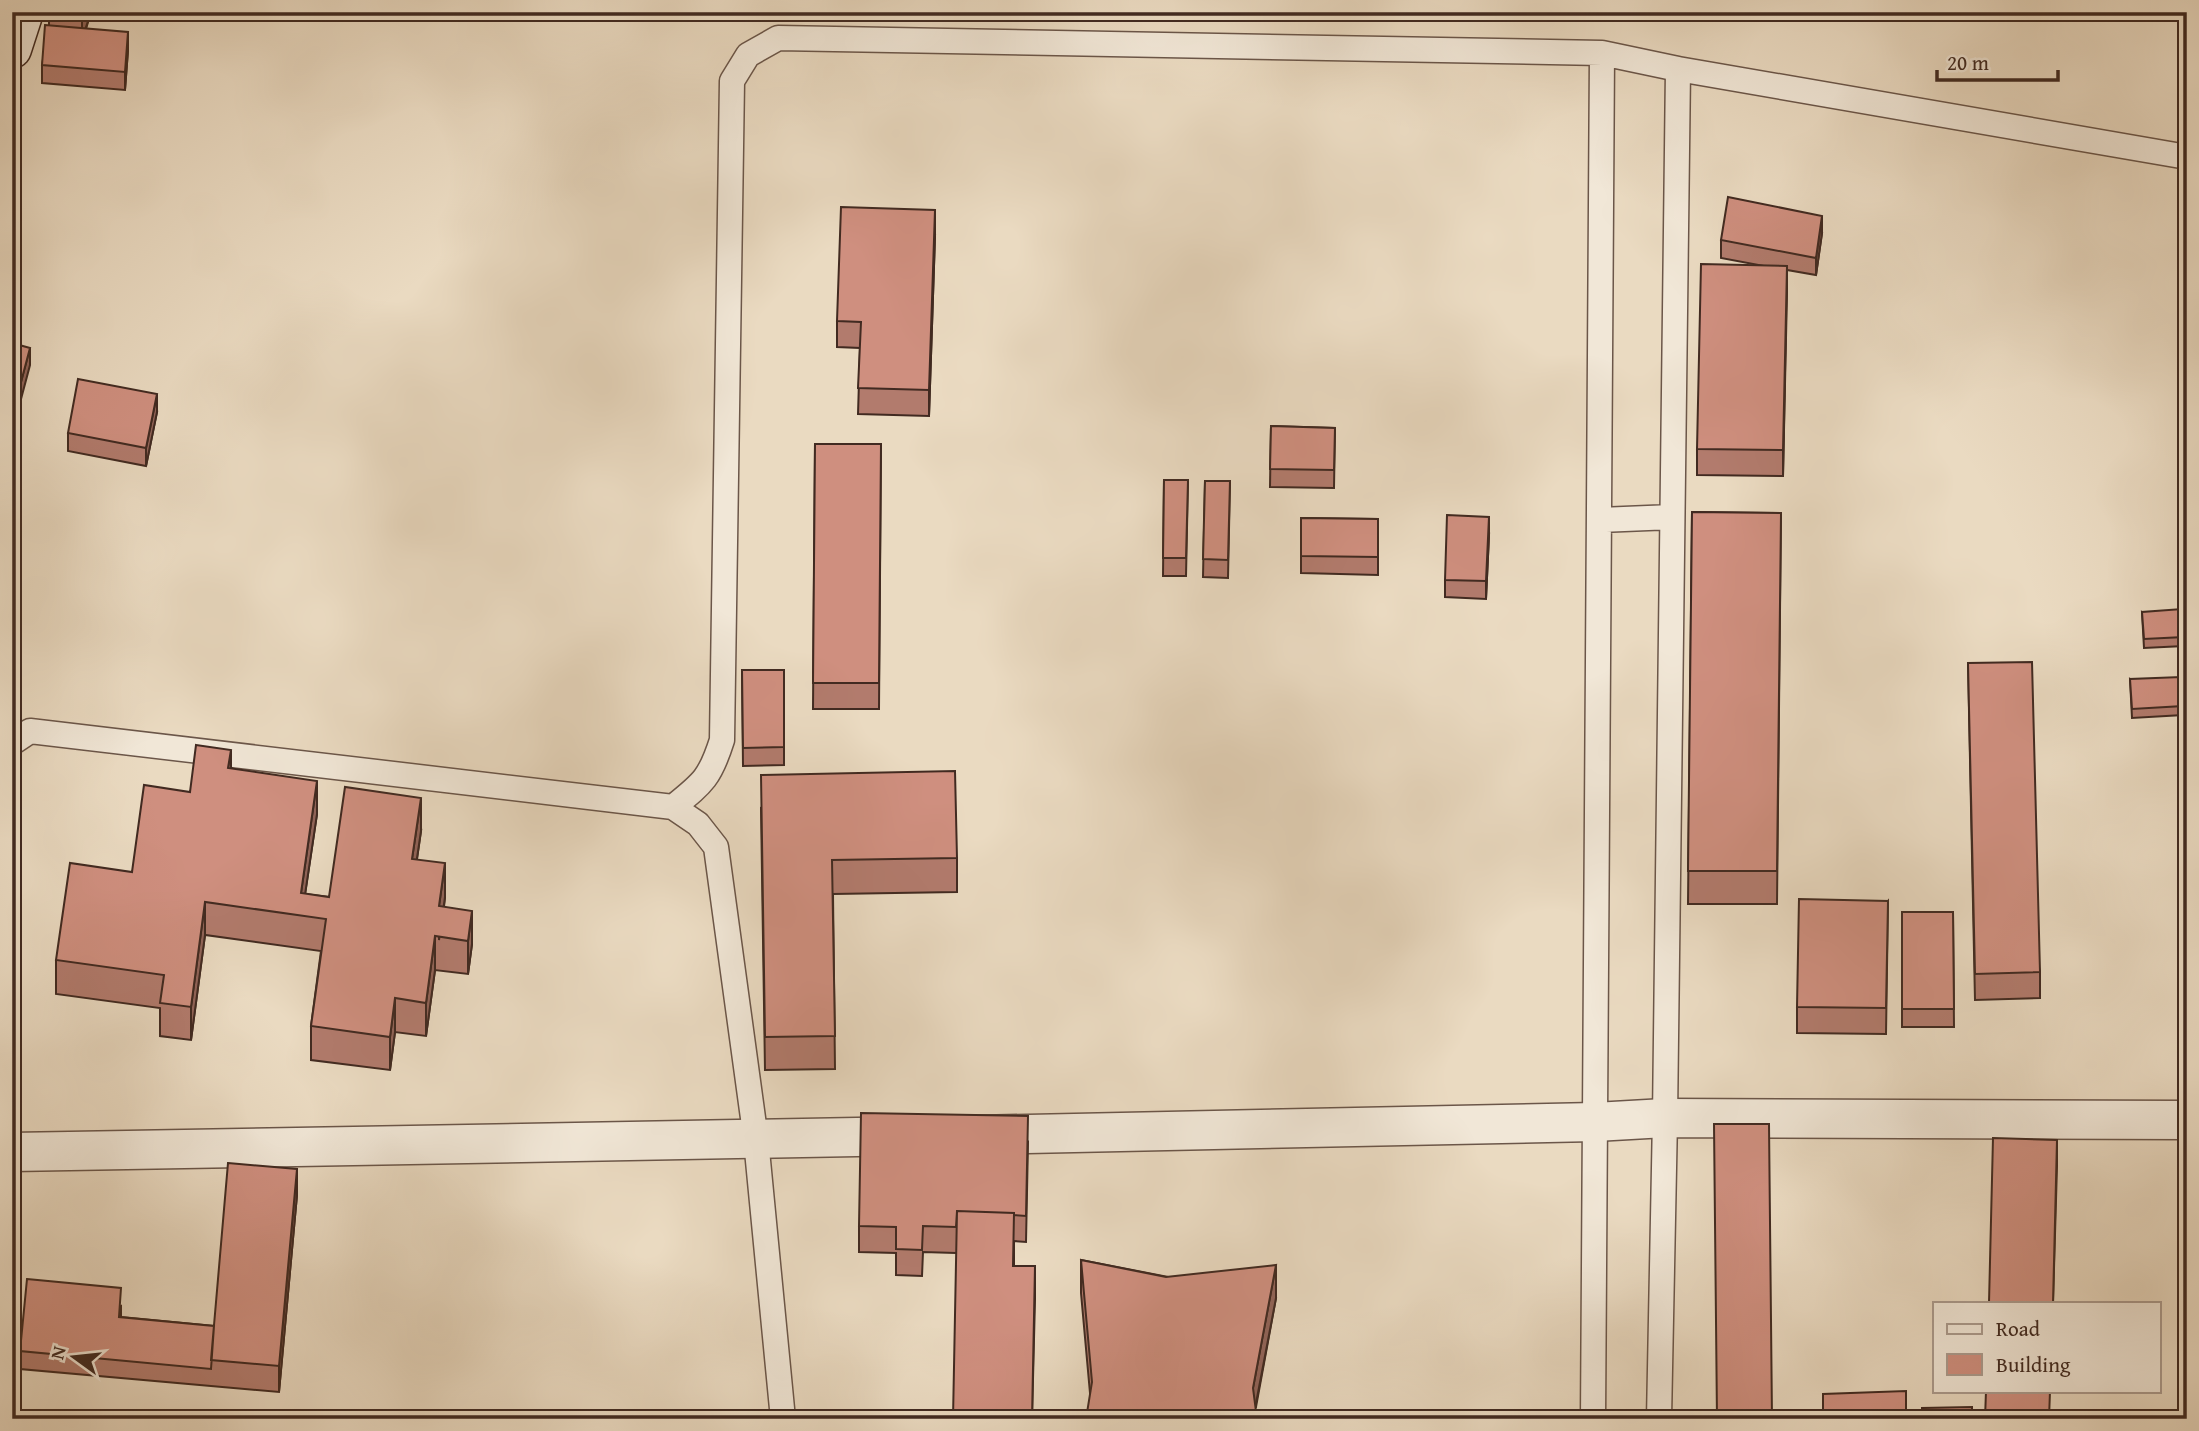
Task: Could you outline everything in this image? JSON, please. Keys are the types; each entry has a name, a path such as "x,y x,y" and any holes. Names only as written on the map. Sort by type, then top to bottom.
{"street":[{"path":"12,50 24,12"},
{"path":"12,1152 756,1140 1595,1122 1665,1118 2187,1120"}],"lane":[{"path":"673,807 704,782 715,762 722,740 732,81 748,55 778,38 1602,53 1678,69 2187,157"},
{"path":"1593,1419 1602,53"},
{"path":"1658,1419 1665,1118 1678,69"},
{"path":"1600,520 1672,517"},
{"path":"12,743 30,731 673,807 698,824 716,847 756,1140 783,1419"}],"building":[{"path":"58,12 85,12 82,21"},
{"path":"45,25 128,32 125,72 42,65"},
{"path":"1728,197 1822,216 1816,258 1721,240"},
{"path":"841,207 935,210 929,390 858,388 861,322 837,321"},
{"path":"1701,264 1787,266 1783,450 1697,449"},
{"path":"12,343 30,348 12,416"},
{"path":"78,379 157,394 146,448 68,433"},
{"path":"1271,426 1335,428 1334,470 1270,469"},
{"path":"815,444 881,444 879,683 813,683"},
{"path":"1164,480 1188,480 1186,558 1163,558"},
{"path":"1205,481 1230,481 1228,560 1203,559"},
{"path":"1692,512 1781,513 1777,871 1688,871"},
{"path":"1447,515 1489,517 1486,581 1445,580"},
{"path":"1301,518 1378,519 1378,557 1301,556"},
{"path":"2182,609 2184,637 2144,639 2142,612"},
{"path":"2032,662 2040,972 1975,974 1968,663"},
{"path":"742,670 784,670 784,747 743,748"},
{"path":"2181,677 2183,706 2132,709 2130,679"},
{"path":"196,745 231,750 228,768 317,781 301,893 329,897 345,787 421,798 412,859 445,863 439,906 472,911 468,941 435,936 426,1003 395,998 390,1037 311,1026 326,919 205,902 191,1007 160,1003 164,975 56,960 70,863 132,872 144,785 190,792"},
{"path":"955,771 957,858 832,860 835,1036 765,1037 761,775"},
{"path":"1799,899 1888,901 1886,1008 1797,1007"},
{"path":"1902,912 1953,912 1954,1009 1902,1009"},
{"path":"861,1113 1028,1116 1026,1216 1014,1213 957,1211 956,1227 923,1226 922,1250 896,1249 896,1227 859,1226"},
{"path":"1714,1124 1769,1124 1772,1419 1717,1419"},
{"path":"1993,1138 2057,1140 2053,1302 1989,1302"},
{"path":"228,1163 297,1169 279,1366 211,1360"},
{"path":"957,1211 1014,1213 1013,1266 1035,1266 1032,1419 953,1419"},
{"path":"1081,1260 1166,1277 1276,1265 1253,1388 1257,1419 1086,1419 1092,1382"},
{"path":"27,1279 121,1288 119,1317 214,1326 211,1369 20,1351"},
{"path":"1906,1391 1906,1419 1823,1419 1823,1394"},
{"path":"1986,1392 2050,1392 2049,1419 1985,1419"},
{"path":"1972,1407 1972,1419 1922,1419 1922,1408"}]}
